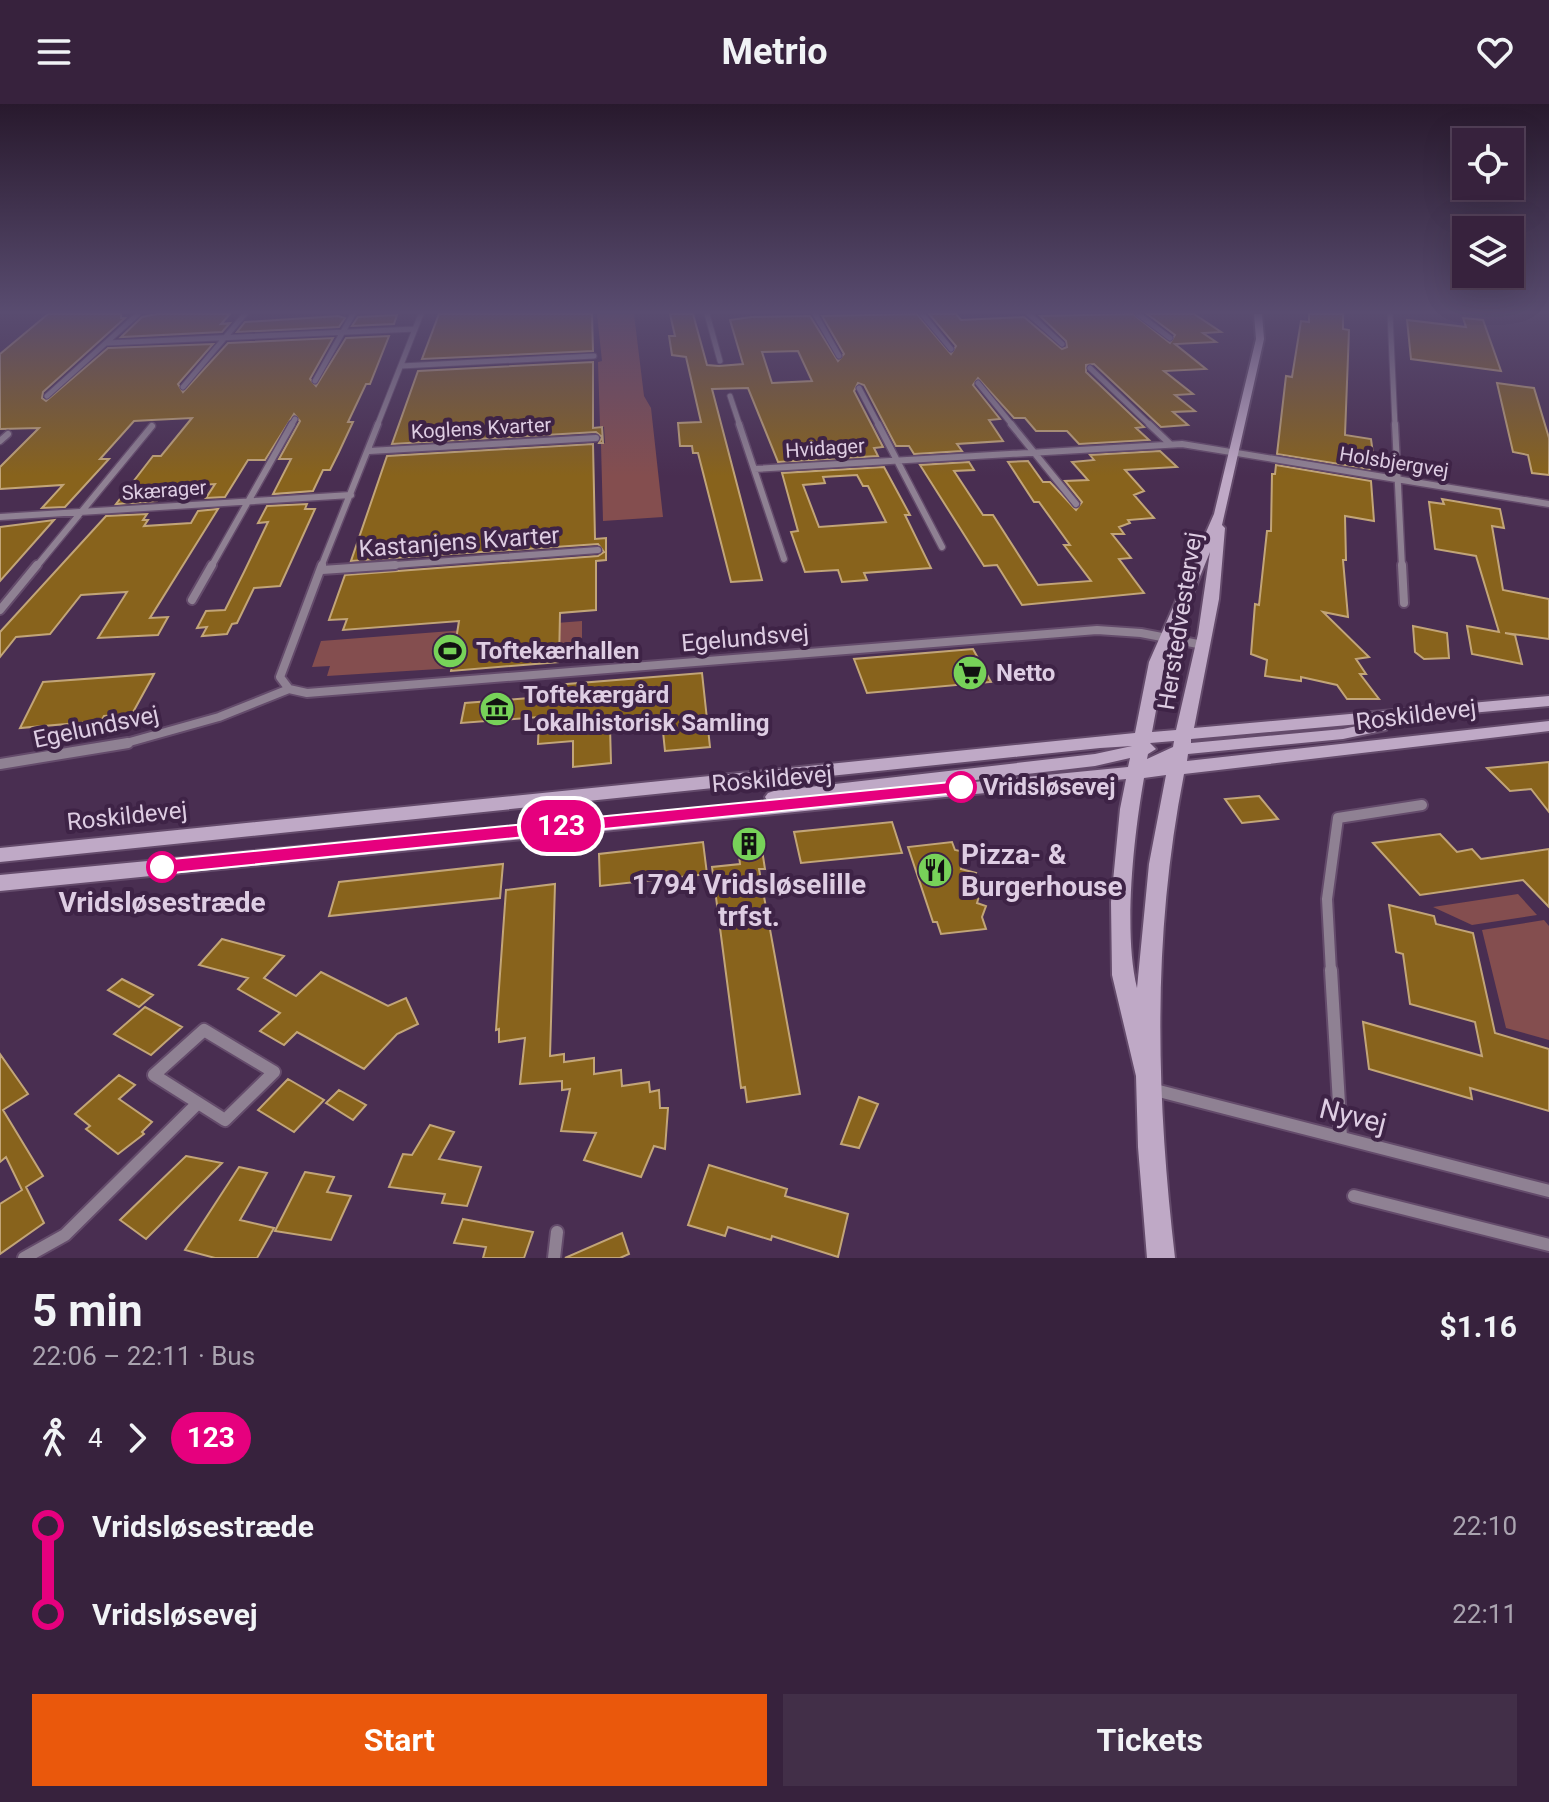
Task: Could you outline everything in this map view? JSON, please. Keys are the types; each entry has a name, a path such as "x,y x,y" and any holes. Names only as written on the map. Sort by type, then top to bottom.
{"main road":[{"name":"Herstedvestervej","path":"1182,750 1217,569 1220,514 1253,368"},
{"name":"Herstedvestervej","path":"1140,753 1157,662 1220,514"},
{"name":"Roskildevej","path":"1182,750 1343,734 1462,710 1549,701"},
{"name":"Roskildevej","path":"0,855 1140,753 1549,726"},
{"path":"1146,1079 1123,975 1121,902 1129,809 1140,753 1182,750 1168,809 1156,886 1146,1079 1149,1155 1161,1258"},
{"name":"Roskildevej","path":"0,883 719,810 1140,753"}],"street":[{"path":"47,396 79,368"},
{"path":"183,387 199,368"},
{"path":"315,381 323,368"},
{"path":"289,689 280,677 287,653 400,368"},
{"path":"1090,368 1169,443"},
{"path":"1394,368 1401,480 1404,603"},
{"path":"978,383 1076,504"},
{"name":"Hvidager","path":"859,388 942,547"},
{"name":"Hvidager","path":"730,396 784,559"},
{"path":"192,600 295,419"},
{"name":"Skærager","path":"0,610 152,426"},
{"path":"0,441 8,434"},
{"name":"Koglens Kvarter","path":"369,451 596,438"},
{"name":"Hvidager","path":"754,469 1169,443 1234,452"},
{"name":"Holsbjergvej","path":"1234,452 1549,504"},
{"name":"Skærager","path":"0,517 351,495"},
{"name":"Kastanjens Kvarter","path":"322,570 598,550"},
{"name":"Egelundsvej","path":"0,764 122,747 201,723 289,689 307,693 1044,633 1118,631 1203,645"},
{"path":"1341,1137 1327,899 1334,827 1338,818 1422,805"},
{"path":"204,1030 274,1072 225,1120 198,1103 154,1075 204,1030"},
{"name":"Nyvej","path":"1146,1079 1341,1137 1549,1191"},
{"path":"24,1258 65,1235 198,1103"},
{"path":"1354,1196 1549,1245"},
{"path":"554,1258 557,1232"}],"shaded area":[{"path":"598,368 641,368 644,396 651,408 663,517 603,521 601,444 605,443 604,427 600,426"},
{"name":"Toftekærhallen","path":"582,621 582,660 327,676 330,666 312,667 321,641"},
{"path":"1518,894 1537,915 1472,925 1433,907"},
{"path":"1544,920 1549,926 1549,1040 1506,1028 1482,930"}],"building":[{"path":"0,368 70,368 43,392 42,398 46,401 85,368 192,368 178,384 183,392 205,368 316,368 310,379 316,386 327,368 376,368 348,422 353,422 330,470 323,470 313,491 273,494 291,459 279,459 300,421 294,414 265,460 248,460 225,497 206,498 215,484 167,487 157,501 116,504 153,456 161,456 192,418 134,421 100,459 109,459 65,507 42,508 63,485 0,489 0,467 39,428 0,429"},
{"path":"593,368 593,428 602,427 603,443 599,443 602,437 596,432 392,444 418,371"},
{"path":"689,368 767,368 772,383 812,381 806,368 1086,368 1086,372 1144,427 1136,428 1149,440 1079,444 1067,431 1036,431 1025,418 1014,418 978,378 973,385 1000,419 989,420 1003,441 957,444 962,451 914,454 909,446 896,446 864,385 858,383 854,391 883,447 874,448 878,456 778,462 748,388 712,389 762,580 731,582 698,453 693,453 692,446 680,446 678,423 701,422"},
{"path":"1098,368 1206,369 1164,371 1193,394 1175,395 1195,411 1173,412 1188,425 1161,427"},
{"path":"1293,368 1348,368 1345,435 1371,439 1374,461 1369,460 1370,469 1277,454 1286,376 1292,377"},
{"path":"1497,383 1534,388 1549,438 1549,475 1532,473 1528,455 1513,452"},
{"path":"593,444 595,539 606,538 606,560 596,561 596,610 560,613 559,662 451,671 459,621 343,630 347,619 329,620 345,575 598,556 604,552 598,544 351,561 387,456"},
{"path":"1160,451 1177,467 1125,470 1144,491 1134,495 1154,518 1128,520 1130,523 1119,527 1124,534 1112,534 1131,558 1119,559 1144,593 1022,605 997,565 984,566 920,465 969,462 974,470 954,471 983,515 993,515 1038,585 1091,581 1064,545 1070,545 1039,502 1034,502 1008,462 1028,461 1043,482 1050,482 1076,510 1082,502 1065,481 1088,480 1072,462 1094,460 1090,455"},
{"path":"1276,465 1371,481 1374,521 1345,516 1346,560 1343,560 1348,617 1323,612 1369,657 1356,659 1366,674 1360,674 1379,699 1347,699 1337,685 1301,677 1301,681 1265,676 1267,660 1251,654 1255,604 1259,605 1267,531 1271,531 1272,474 1275,474"},
{"path":"884,467 910,515 905,515 931,568 864,573 867,580 842,582 838,570 805,572 791,532 798,531 782,473","holes":["857,475 863,486 868,486 886,522 819,527 803,485 825,483 823,477"]},
{"path":"1442,499 1500,509 1504,528 1492,526 1503,590 1549,599 1549,639 1505,633 1515,635 1522,664 1472,654 1467,626 1499,632 1476,556 1435,549 1429,502 1444,504"},
{"path":"307,504 305,509 315,509 280,586 254,588 237,623 232,624 227,634 202,636 207,627 197,628 206,611 225,610 244,572 268,522 258,523 267,506"},
{"path":"218,509 150,618 168,617 158,635 98,638 127,592 81,595 50,634 16,637 0,657 0,632 106,516 147,514 143,520 148,520 144,526 191,523 198,511"},
{"path":"54,520 0,581 0,527"},
{"path":"1413,626 1447,633 1449,658 1424,659 1415,652"},
{"path":"973,649 991,682 867,693 854,659"},
{"path":"702,673 710,747 665,751 662,722 610,727 611,763 573,767 573,741 538,744 539,717 461,723 465,703 555,696 555,685"},
{"path":"154,674 132,714 104,716 101,721 20,728 43,682"},
{"path":"1549,762 1549,812 1531,789 1510,791 1487,768"},
{"path":"1259,796 1278,819 1242,823 1225,799"},
{"path":"892,822 902,853 801,863 794,832"},
{"path":"1440,834 1457,852 1472,849 1481,859 1549,849 1549,907 1523,880 1420,895 1373,843"},
{"path":"760,837 765,869 759,869 800,1094 747,1102 745,1087 741,1088 712,867 740,864 737,839"},
{"path":"703,842 707,874 600,886 599,854"},
{"path":"952,842 955,850 965,852 961,869 976,873 972,883 982,886 977,903 986,906 982,917 986,929 941,934 937,922 933,922 908,847"},
{"path":"503,864 500,898 329,916 339,882"},
{"path":"555,884 550,1056 564,1054 564,1062 594,1058 594,1074 621,1070 622,1086 649,1082 650,1092 659,1090 660,1108 668,1108 665,1149 654,1146 641,1177 584,1160 596,1133 561,1131 570,1089 562,1090 562,1081 520,1084 525,1038 499,1042 499,1029 496,1030 506,890"},
{"path":"1389,905 1434,916 1436,924 1473,933 1495,1033 1549,1049 1549,1111 1470,1088 1472,1099 1369,1069 1363,1022 1482,1056 1475,1022 1410,1004 1403,954 1396,952"},
{"path":"222,939 284,956 264,978 296,996 321,972 388,1006 406,998 418,1024 397,1034 364,1069 297,1032 284,1045 260,1031 280,1013 238,989 248,978 199,965"},
{"path":"122,979 153,995 139,1007 108,990"},
{"path":"145,1007 182,1027 151,1055 114,1034"},
{"path":"0,1054 28,1094 3,1110 43,1176 26,1187 44,1223 0,1254 0,1204 22,1190 6,1157 0,1162"},
{"path":"119,1075 135,1085 119,1099 152,1122 142,1132 144,1134 118,1154 86,1129 90,1126 75,1114"},
{"path":"288,1079 324,1100 294,1132 258,1110"},
{"path":"339,1090 366,1105 353,1120 326,1103"},
{"path":"859,1097 878,1104 859,1148 841,1144"},
{"path":"430,1125 454,1132 439,1159 481,1167 467,1206 442,1203 445,1194 389,1187 403,1154 412,1155"},
{"path":"186,1156 222,1163 146,1239 120,1220"},
{"path":"709,1165 787,1189 785,1196 848,1214 838,1257 772,1236 771,1240 728,1227 725,1236 688,1225"},
{"path":"239,1167 267,1173 240,1220 274,1228 257,1258 215,1258 185,1250"},
{"path":"305,1172 334,1177 327,1192 351,1196 331,1240 275,1231"},
{"path":"463,1219 533,1232 524,1258 483,1258 486,1247 454,1243"},
{"path":"622,1233 629,1254 620,1258 565,1258"}],"bus line":[{"name":"123","path":"162,867 961,787"}],"place":[{"name":"Toftekærhallen","path":"450,651"},
{"name":"Netto","path":"970,673"},
{"name":"Toftekærgård Lokalhistorisk Samling","path":"497,709"},
{"name":"Vridsløsevej","path":"961,787"},
{"name":"1794 Vridsløselille trfst.","path":"749,844"},
{"name":"Vridsløsestræde","path":"162,867"},
{"name":"Pizza- & Burgerhouse","path":"935,870"}]}
